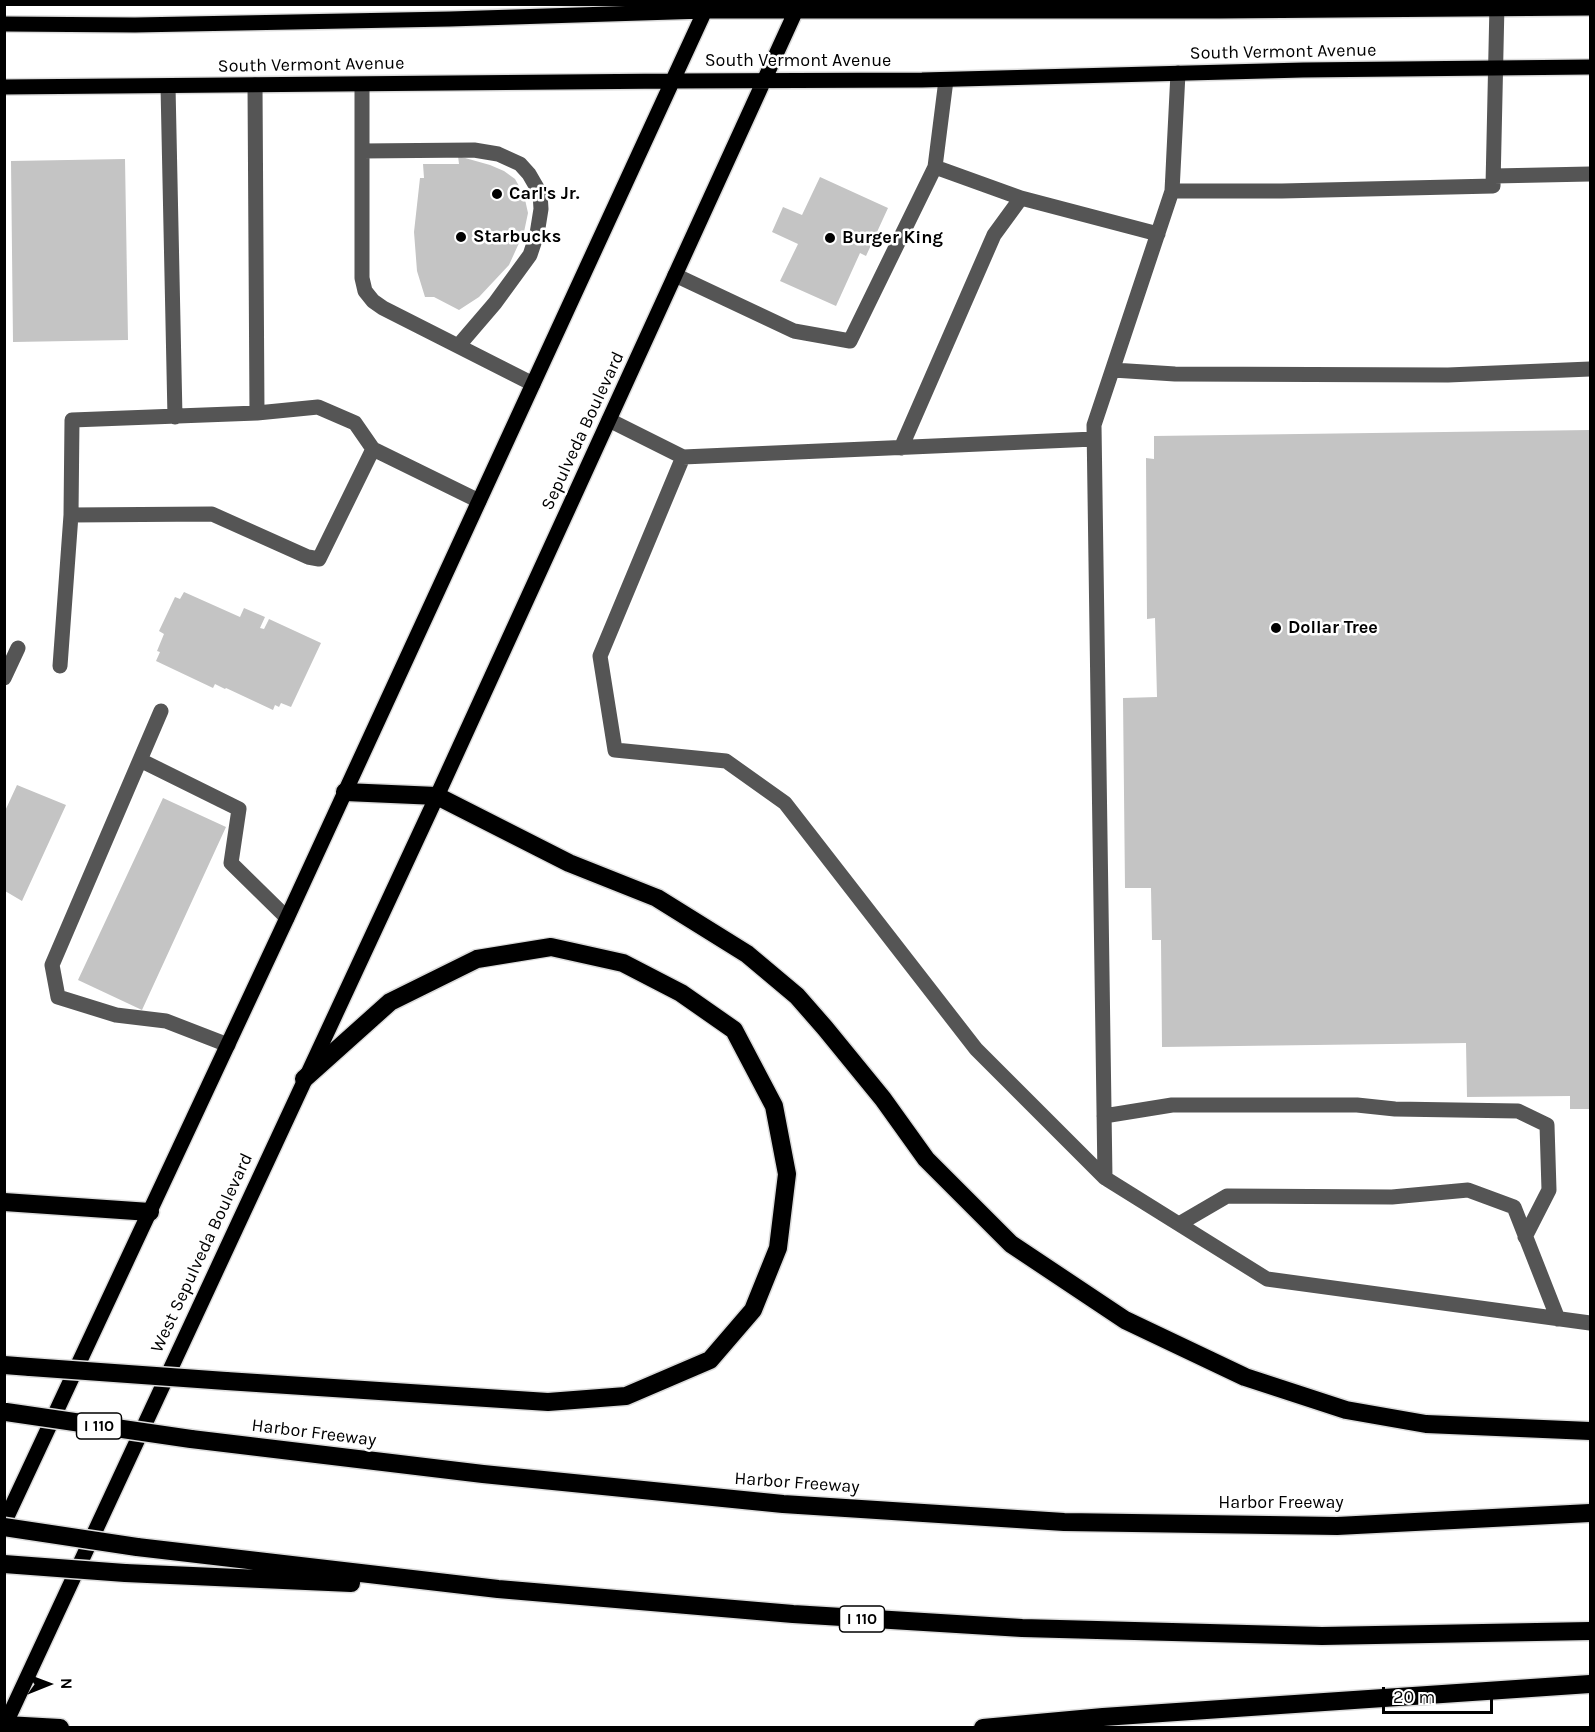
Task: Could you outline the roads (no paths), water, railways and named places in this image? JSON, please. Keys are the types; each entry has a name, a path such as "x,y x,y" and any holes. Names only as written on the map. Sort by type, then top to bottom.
{"highway":[{"path":"345,792 437,796 569,862 657,898 747,954 796,996 883,1099 926,1159 1011,1244 1125,1320 1245,1377 1346,1410 1426,1424 1590,1431"},
{"path":"4,1365 548,1402 626,1396 710,1360 753,1310 778,1248 787,1173 774,1106 734,1030 681,993 623,963 551,947 477,959 390,1002 304,1079"},
{"path":"4,1202 150,1212"},
{"name":"Harbor Freeway","path":"5,1412 191,1439 483,1474 783,1504 1064,1522 1337,1526 1590,1514"},
{"name":"I 110","path":"4,1525 136,1546 498,1589 793,1614 1022,1628 1322,1636 1590,1631"},
{"path":"4,1564 125,1573 498,1589"},
{"path":"983,1728 1103,1717 1590,1684"},
{"path":"5,1726 60,1728"}],"main road":[{"path":"4,24 135,25 450,19 620,9 707,8 1590,8"},
{"path":"4,1525 707,8"},
{"path":"763,82 798,8"},
{"name":"South Vermont Avenue","path":"4,87 946,80 1314,70 1590,68"},
{"name":"Sepulveda Boulevard","path":"437,796 763,82"},
{"name":"West Sepulveda Boulevard","path":"5,1726 437,796"}],"lane":[{"path":"1172,191 1294,191 1493,186 1497,7"},
{"path":"1105,1178 1094,425 1172,191 1178,73"},
{"path":"675,275 794,331 850,341 934,167 946,80"},
{"path":"255,85 257,413"},
{"path":"362,85 362,278 365,291 383,308 533,384"},
{"path":"168,86 175,417"},
{"path":"362,151 474,150 498,154 520,164 540,193 542,209 530,255 495,303 459,345"},
{"path":"934,167 1022,198 1158,234"},
{"path":"1494,176 1590,174"},
{"path":"901,448 994,235 1022,198"},
{"path":"1113,370 1174,374 1448,375 1590,369"},
{"path":"60,666 71,515 72,420 257,413 318,407 355,423 374,449 479,501"},
{"path":"609,420 683,457 1094,439"},
{"path":"71,515 212,514 308,557 319,559 374,449"},
{"path":"683,457 600,656 615,750 726,761 785,803 976,1049 1105,1178 1268,1279 1590,1323"},
{"path":"4,678 18,648"},
{"path":"161,711 52,965 58,997 116,1015 166,1021 228,1045"},
{"path":"140,760 239,809 231,863 287,918"},
{"path":"1104,1116 1172,1106 1357,1105 1395,1109 1518,1111 1547,1125 1549,1190 1525,1237"},
{"path":"1179,1224 1227,1196 1392,1197 1468,1191 1514,1207 1558,1319"}],"place":[{"name":"Carl's Jr.","path":"497,194"},
{"name":"Starbucks","path":"461,237"},
{"name":"Burger King","path":"830,238"},
{"name":"Dollar Tree","path":"1276,628"}]}
